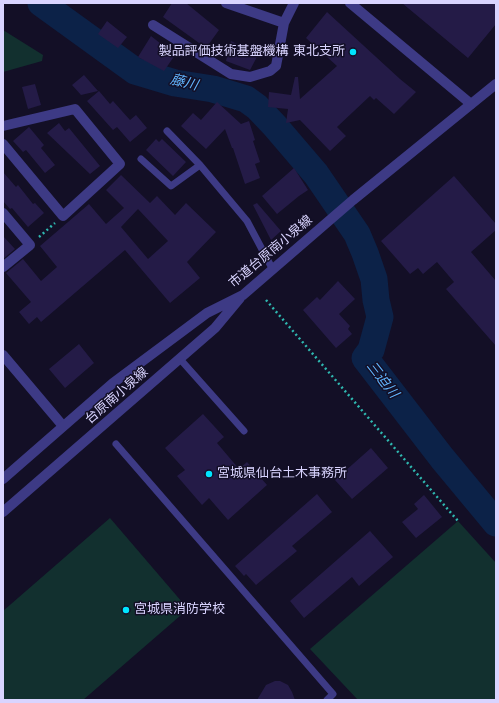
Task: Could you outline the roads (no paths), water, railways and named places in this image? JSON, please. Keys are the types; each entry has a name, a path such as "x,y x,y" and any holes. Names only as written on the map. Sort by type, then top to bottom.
{"street":[{"path":"226,3 284,23"},
{"path":"153,25 231,74 250,77 270,71 276,66 284,23 294,3"},
{"path":"350,3 471,104"},
{"name":"市道台原南小泉線","path":"3,479 114,383 207,313 243,295 353,200 496,84"},
{"path":"3,126 75,109 120,164 63,216 3,144"},
{"path":"3,213 30,245 3,267"},
{"name":"台原南小泉線","path":"3,512 215,328 243,295"},
{"path":"3,355 63,426"}],"lane":[{"path":"167,131 200,165 247,221 273,270"},
{"path":"141,159 171,186 200,165"},
{"path":"180,359 244,431"},
{"path":"116,444 333,694 327,700"}],"waterway":[{"name":"三迫川","path":"41,3 135,71 175,83 213,89 246,99 257,107 275,126 316,174 357,234 365,253 374,279 376,300 380,317 371,350 365,358 442,458 496,523"}],"place":[{"name":"製品評価技術基盤機構 東北支所","path":"353,52"},
{"name":"宮城県仙台土木事務所","path":"209,474"},
{"name":"宮城県消防学校","path":"126,610"}],"water label":[{"name":"藤川","path":"184,83"}]}
